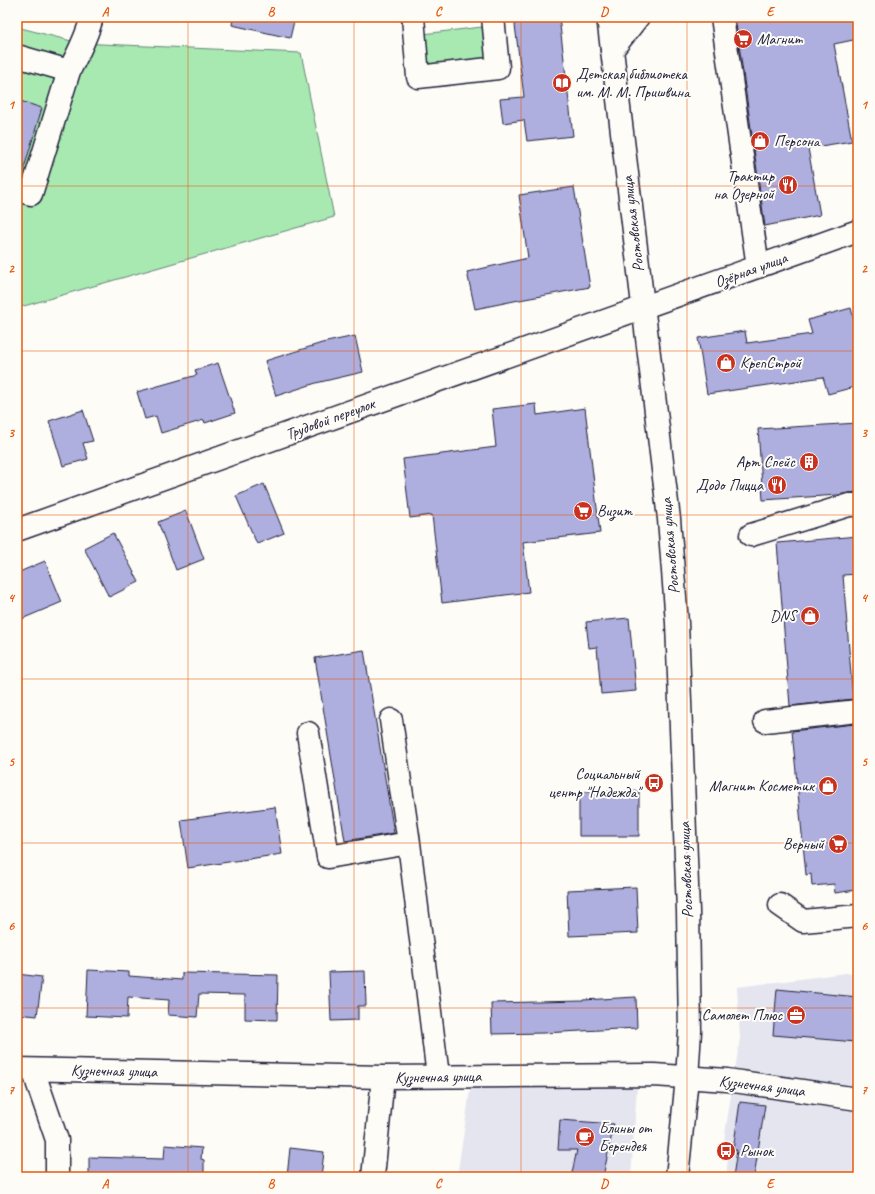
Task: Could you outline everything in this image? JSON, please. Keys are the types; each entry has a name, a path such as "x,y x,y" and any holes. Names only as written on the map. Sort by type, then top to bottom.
{"street":[{"path":"17,190 31,194 73,63 90,28 92,17"},
{"path":"413,17 418,77 498,68 493,17"},
{"name":"Ростовская улица","path":"608,17 669,519 678,623 688,911 690,1031 677,1177"},
{"path":"612,50 638,17"},
{"path":"722,17 758,267"},
{"path":"17,56 73,63"},
{"name":"Озёрная улица","path":"643,308 858,231"},
{"name":"Трудовой переулок","path":"17,530 643,308"},
{"path":"751,535 849,506 858,505"},
{"path":"765,721 858,711"},
{"path":"391,720 409,843 438,1076"},
{"path":"308,734 328,857 409,843"},
{"path":"780,905 803,921 858,916"},
{"path":"25,1070 57,1140 57,1177"},
{"name":"Кузнечная улица","path":"25,1070 383,1077 654,1075 727,1080 858,1099"},
{"path":"373,1177 383,1077"}],"shaded area":[{"path":"846,973 858,975 858,1177 726,1177 730,1140 724,1140 740,1038 737,987"},
{"path":"471,1084 637,1087 631,1177 457,1177"}],"green space":[{"path":"17,27 79,43 301,53 334,217 17,308"},
{"path":"482,27 487,63 427,70 423,34"}],"building":[{"path":"233,17 295,17 290,38 232,25"},
{"path":"514,17 559,17 573,136 527,141 524,120 503,123 500,99 524,97"},
{"path":"735,17 858,17 858,39 834,44 852,141 808,148 820,215 765,226"},
{"path":"17,100 42,108 22,175 17,174"},
{"path":"574,187 590,287 475,309 467,272 528,258 519,195"},
{"path":"851,308 858,336 858,386 828,394 823,377 707,394 698,338 745,331 747,343 812,334 808,320"},
{"path":"355,336 363,372 316,383 276,396 265,361 322,343"},
{"path":"218,363 235,413 205,423 204,420 161,433 156,416 145,419 137,392 197,375 195,370"},
{"path":"536,404 537,415 585,408 600,533 523,542 529,592 442,603 432,515 410,518 403,459 496,447 492,409"},
{"path":"83,410 93,441 83,443 88,459 63,466 49,421"},
{"name":"Арт Спейс","path":"858,423 858,492 838,495 763,500 758,429"},
{"path":"264,484 284,533 257,544 236,496"},
{"path":"186,511 204,559 176,570 158,522"},
{"path":"113,533 139,582 109,597 84,548"},
{"path":"858,536 858,574 843,575 853,699 790,706 777,543"},
{"path":"45,561 62,602 17,621 17,573"},
{"path":"629,618 636,691 601,694 597,647 589,648 586,622"},
{"path":"364,650 394,833 345,841 315,658"},
{"path":"855,724 858,743 858,887 856,887 856,890 835,893 834,884 812,886 811,874 806,875 792,731"},
{"path":"639,791 639,836 579,836 579,792"},
{"path":"275,807 282,854 188,868 181,820"},
{"path":"636,887 638,933 569,936 567,890"},
{"path":"88,970 129,972 129,976 182,980 182,973 278,975 277,1020 245,1019 245,995 199,994 197,1017 168,1015 169,1000 128,997 127,1018 86,1016"},
{"path":"365,971 366,1006 358,1006 358,1020 331,1021 329,972"},
{"path":"17,974 42,977 37,1016 17,1014"},
{"path":"777,989 858,997 856,1042 773,1035"},
{"path":"636,997 637,1028 492,1034 491,1003 583,1001"},
{"path":"740,1102 765,1105 754,1177 733,1177 737,1150 733,1150"},
{"name":"Блины от Берендея","path":"560,1120 614,1124 603,1177 571,1177 577,1150 558,1150"},
{"path":"165,1145 202,1148 201,1159 204,1160 204,1177 89,1177 89,1157 164,1159"},
{"path":"290,1148 324,1152 321,1177 287,1177"}],"place":[{"name":"Магнит","path":"743,39"},
{"name":"Детская библиотека им. М. М. Пришвина","path":"562,83"},
{"name":"Персона","path":"760,141"},
{"name":"Трактир на Озерной","path":"788,185"},
{"name":"КрепСтрой","path":"726,363"},
{"name":"Арт Спейс","path":"809,462"},
{"name":"Додо Пицца","path":"777,485"},
{"name":"Визит","path":"583,511"},
{"name":"DNS","path":"810,616"},
{"name":"Социальный центр \"Надежда\"","path":"654,783"},
{"name":"Магнит Косметик","path":"828,786"},
{"name":"Верный","path":"838,844"},
{"name":"Самолет Плюс","path":"796,1015"},
{"name":"Блины от Берендея","path":"585,1137"},
{"name":"Рынок","path":"726,1151"}]}
